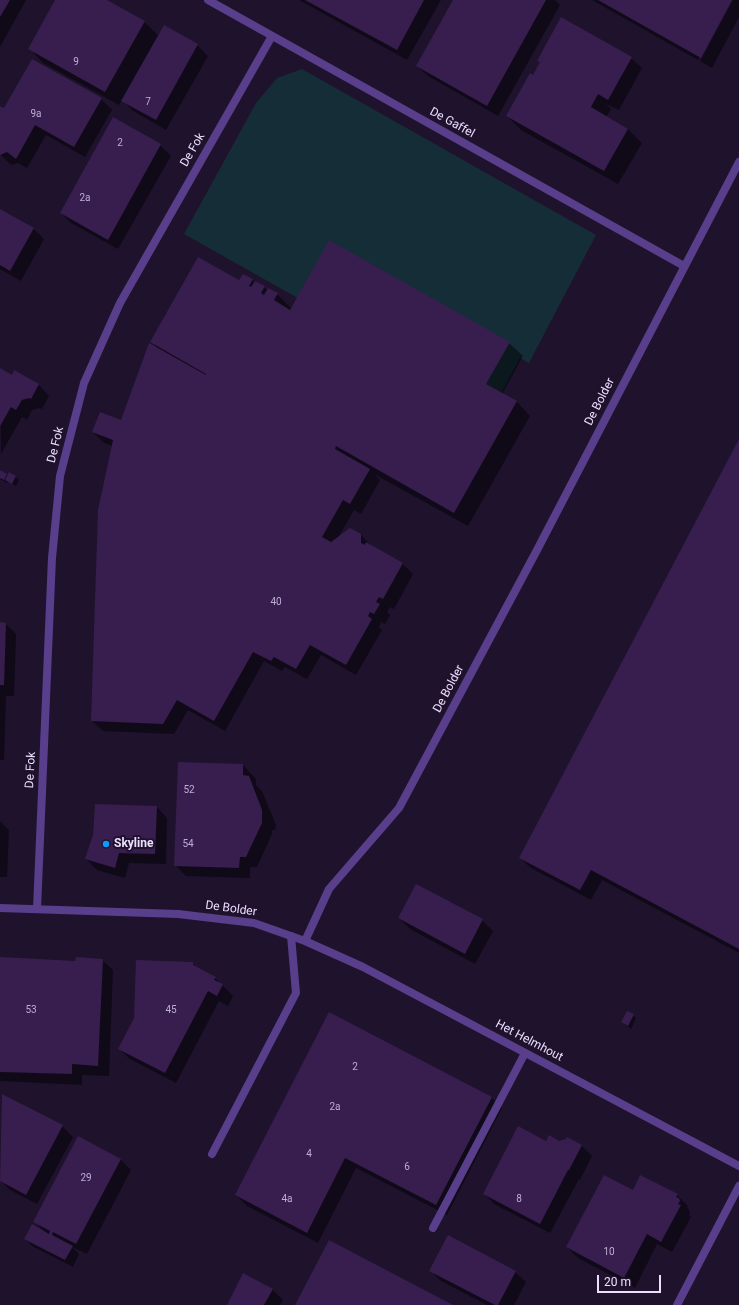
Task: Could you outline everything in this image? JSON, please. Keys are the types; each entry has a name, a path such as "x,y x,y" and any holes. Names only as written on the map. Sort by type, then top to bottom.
{"street":[{"name":"De Gaffel","path":"208,0 684,266"},
{"name":"De Fok","path":"37,909 52,558 60,476 84,383 120,303 272,36"},
{"name":"De Bolder","path":"0,908 178,914 254,923 305,941 329,889 399,808 536,552 739,162"},
{"path":"212,1154 296,993 291,936"},
{"name":"Het Helmhout","path":"305,941 363,968 739,1166"},
{"path":"433,1228 525,1053"},
{"path":"676,1305 739,1186"}],"shaded area":[{"path":"302,69 596,235 529,363 520,358 493,408 184,234 256,103 277,78"}],"building":[{"path":"0,0 10,0 0,17"},
{"path":"55,0 107,0 145,21 105,92 28,49"},
{"path":"305,0 424,0 397,50"},
{"path":"453,0 546,0 487,106 416,66"},
{"path":"598,0 732,0 701,58"},
{"path":"561,17 632,57 608,100 598,94 591,107 628,129 604,171 506,116 530,73 533,75 540,62 537,61"},
{"path":"164,25 198,44 156,120 121,101"},
{"path":"32,59 102,98 74,147 35,125 16,159 7,152 0,155 0,106 4,108"},
{"path":"113,117 161,144 108,240 60,213"},
{"path":"0,209 34,228 10,271 0,265"},
{"path":"329,240 510,342 486,384 517,401 454,513 336,446 335,449 370,469 350,504 343,500 322,537 331,542 350,528 361,534 361,543 365,545 366,542 403,563 383,599 379,597 376,602 380,604 374,614 370,612 368,616 372,619 346,665 310,645 296,669 274,657 271,661 253,652 214,721 177,700 163,724 91,721 98,510 113,440 92,432 100,412 121,420 149,343 206,375 150,342 198,257 239,280 243,274 253,279 249,286 251,287 255,281 265,286 261,293 264,295 268,288 278,293 274,300 290,310"},
{"path":"0,368 12,375 14,370 39,384 31,399 29,398 22,400 16,410 11,407 0,426"},
{"path":"739,439 739,949 591,870 580,890 519,858"},
{"path":"0,470 7,474 4,480 0,478"},
{"path":"9,472 16,476 12,484 5,480"},
{"path":"0,622 6,623 4,685 0,685"},
{"path":"178,762 243,764 243,775 249,776 262,810 262,823 246,857 240,857 239,868 174,866"},
{"path":"95,804 157,806 155,854 119,853 115,868 85,859 93,835"},
{"path":"416,884 483,919 465,954 398,918"},
{"path":"0,957 75,961 76,957 103,959 98,1066 72,1064 72,1074 0,1072"},
{"path":"136,960 193,962 193,965 216,977 214,980 223,984 217,996 208,991 165,1073 118,1049 134,1018"},
{"path":"627,1011 634,1014 628,1026 621,1022"},
{"path":"329,1012 492,1097 436,1205 345,1158 307,1233 235,1195"},
{"path":"2,1094 63,1125 26,1195 0,1181"},
{"path":"518,1126 546,1141 549,1135 559,1141 566,1139 567,1137 582,1145 540,1224 483,1194"},
{"path":"78,1136 121,1159 76,1244 53,1232 52,1235 73,1246 65,1260 24,1239 32,1224 49,1234 50,1231 33,1222"},
{"path":"604,1175 633,1190 640,1175 678,1194 676,1197 679,1198 680,1201 678,1204 681,1205 661,1242 647,1234 624,1278 566,1247"},
{"path":"448,1235 516,1271 498,1305 495,1305 429,1271"},
{"path":"329,1240 453,1305 295,1305"},
{"path":"243,1273 273,1289 264,1305 227,1305"}],"place":[{"name":"Skyline","path":"106,844"}]}
